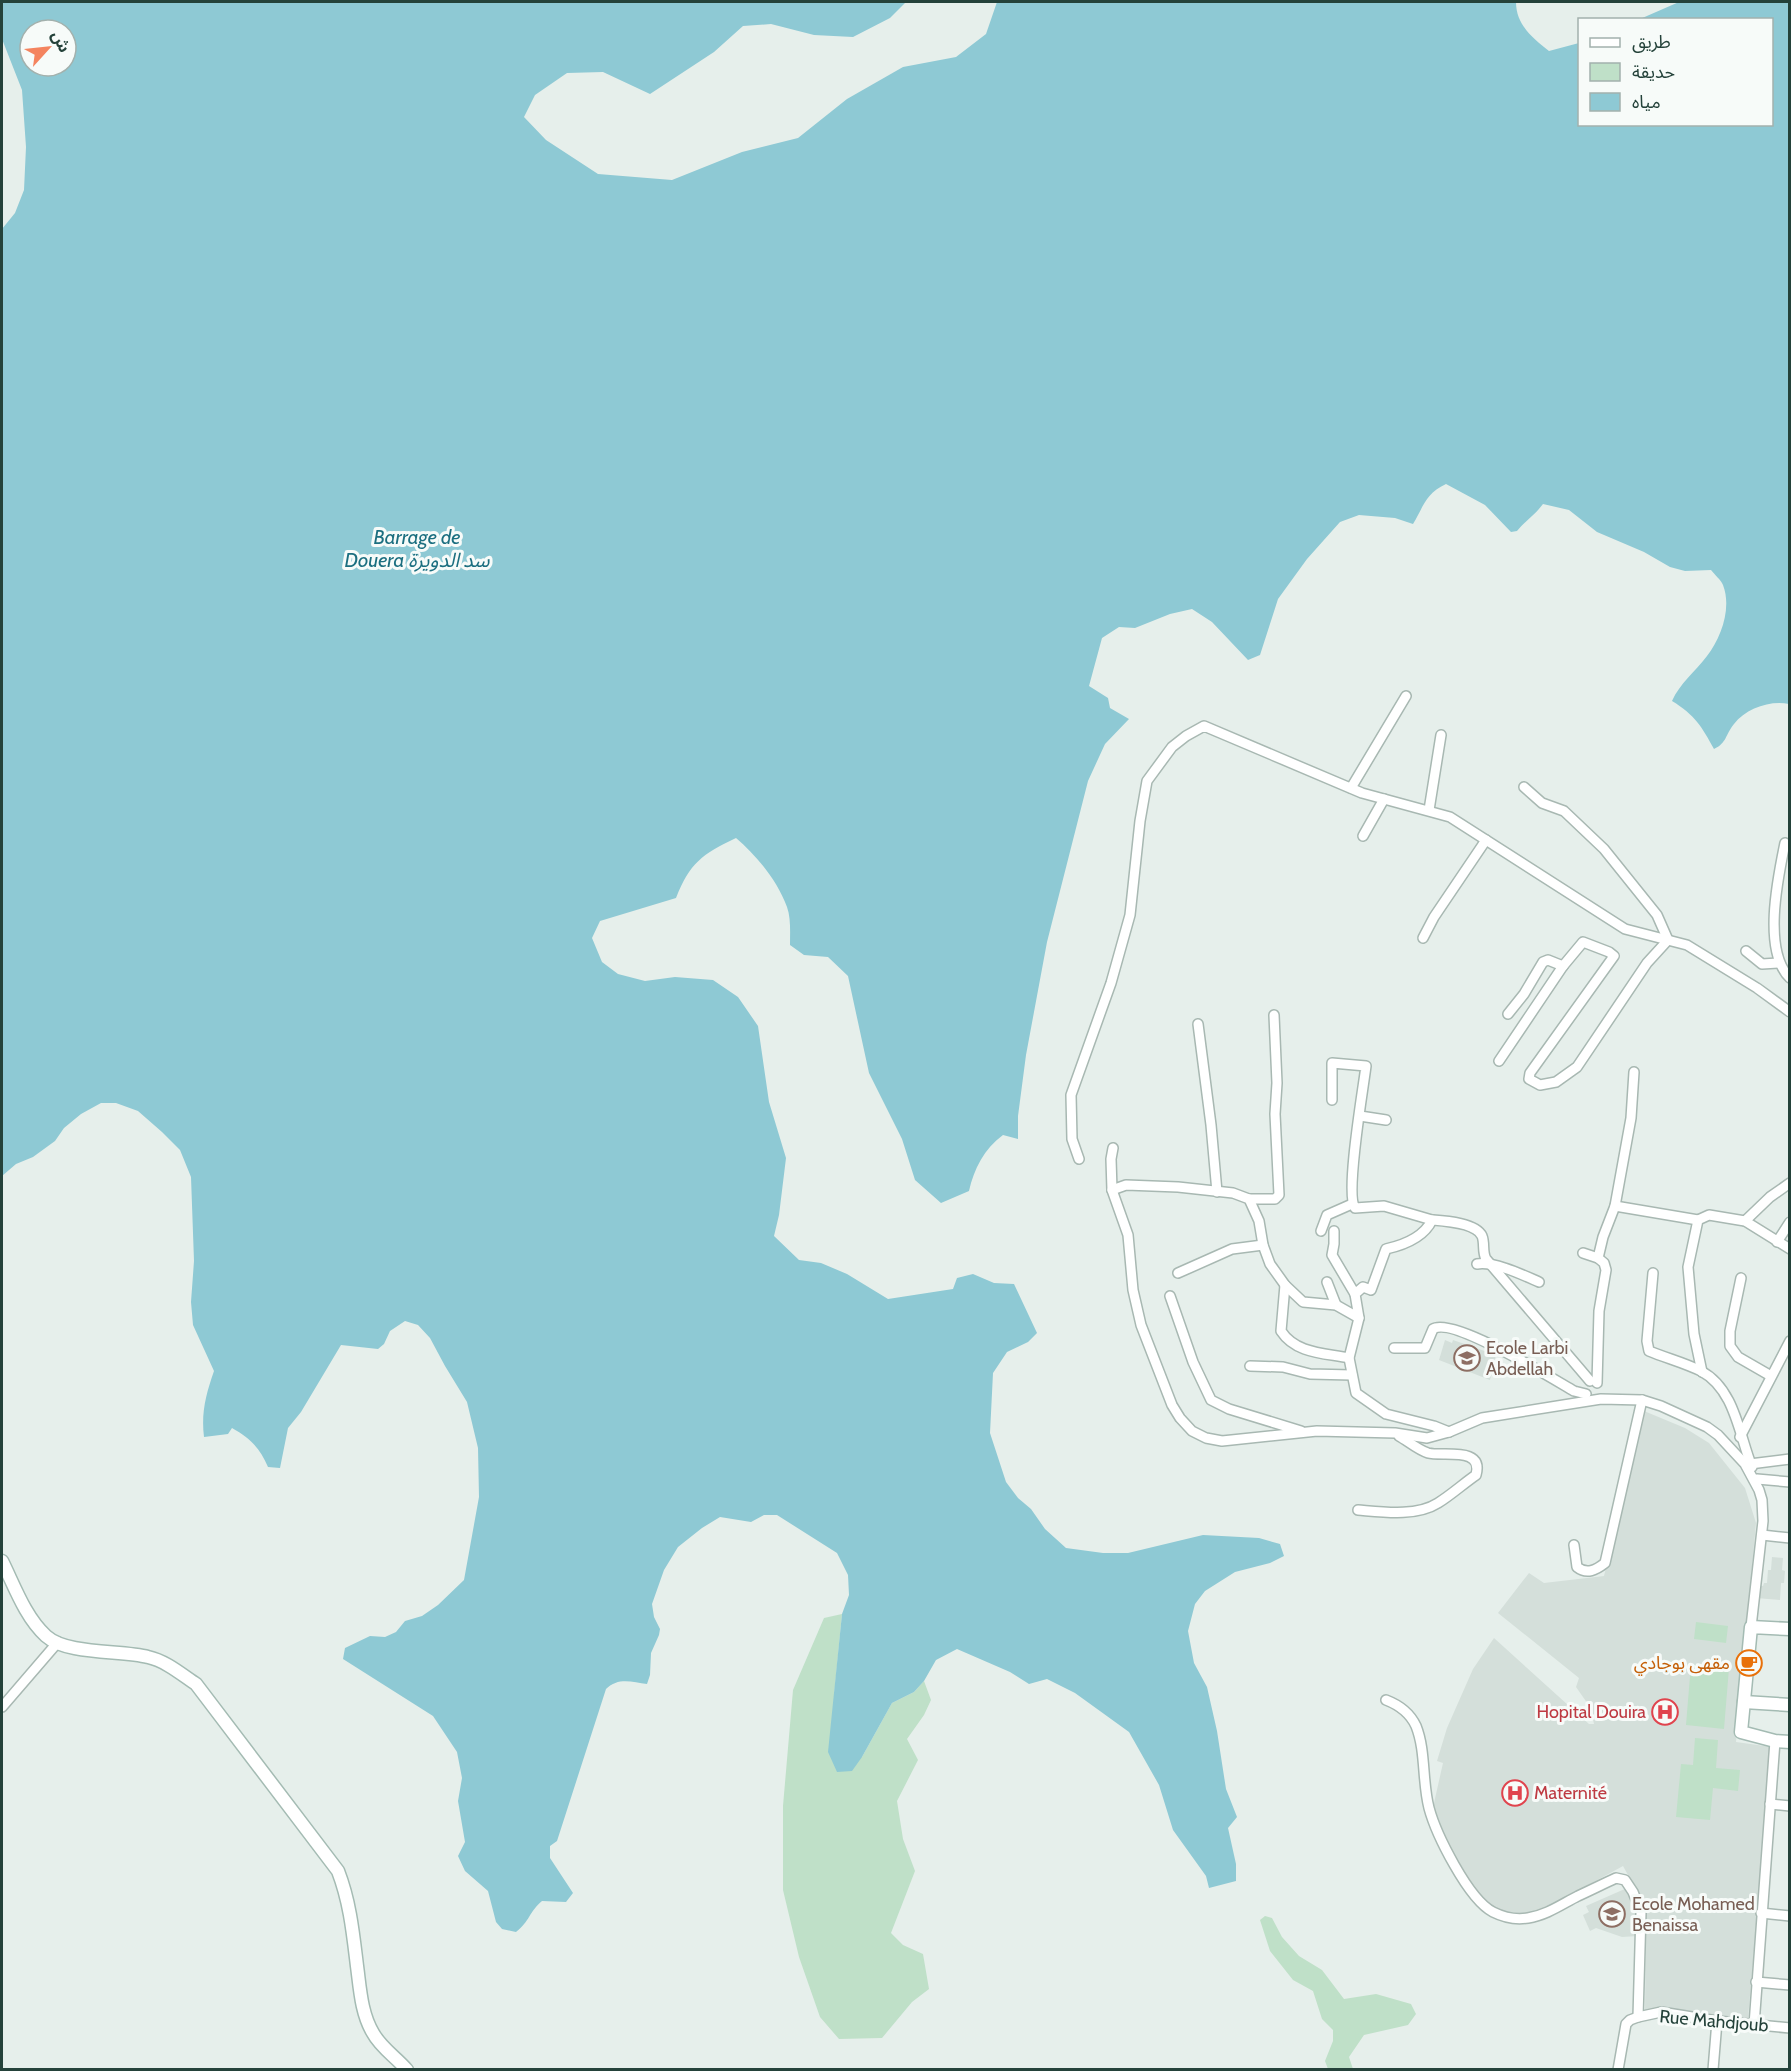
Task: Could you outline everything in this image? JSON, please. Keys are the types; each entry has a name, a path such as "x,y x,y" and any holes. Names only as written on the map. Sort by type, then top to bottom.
{"street":[{"path":"1351,788 1406,696"},
{"path":"1079,1159 1072,1139 1071,1095 1111,983 1130,915 1140,820 1147,781 1172,747 1204,726 1351,788 1450,818 1625,929 1687,945 1757,988 1790,1012"},
{"path":"1429,810 1441,735"},
{"path":"1524,787 1542,803 1564,811 1604,849 1657,915 1668,940"},
{"path":"1363,836 1384,799"},
{"path":"1423,938 1434,917 1486,840"},
{"path":"1785,843 1773,917 1779,963 1782,971 1790,978"},
{"path":"1499,1060 1563,966 1583,942 1609,952 1614,956 1530,1073 1529,1079 1540,1085 1556,1082 1577,1067 1647,963 1668,940"},
{"path":"1746,951 1762,964 1779,963"},
{"path":"1508,1014 1524,994 1543,962 1548,960 1563,966"},
{"path":"1112,1190 1126,1185 1178,1187 1233,1194 1249,1199 1275,1199 1279,1195 1274,1015"},
{"path":"1198,1024 1217,1192"},
{"path":"1332,1100 1332,1063 1366,1066 1352,1204 1355,1209 1384,1206 1432,1220 1456,1223 1476,1229 1481,1235 1483,1254 1491,1266 1590,1392"},
{"path":"1596,1260 1615,1206 1631,1118 1634,1072"},
{"path":"1360,1116 1386,1120"},
{"path":"1113,1148 1112,1190 1128,1235 1133,1290 1141,1324 1173,1405 1180,1418 1192,1431 1206,1438 1222,1441 1304,1432 1395,1433 1427,1438 1449,1432 1482,1418 1590,1392"},
{"path":"1745,1221 1770,1197 1790,1183"},
{"path":"1249,1199 1259,1221 1263,1245 1270,1264 1284,1285 1303,1302 1335,1305 1359,1318"},
{"path":"1321,1232 1327,1215 1352,1204"},
{"path":"1615,1206 1698,1220 1708,1215 1745,1221 1790,1249"},
{"path":"1355,1294 1363,1287 1371,1290 1386,1249 1400,1246 1424,1233 1432,1220"},
{"path":"1698,1220 1688,1267 1694,1334 1702,1372"},
{"path":"1777,1242 1790,1222"},
{"path":"1334,1231 1332,1255 1355,1294 1359,1318 1349,1358 1356,1393 1386,1414 1449,1432"},
{"path":"1178,1273 1232,1249 1263,1245"},
{"path":"1583,1253 1604,1263 1606,1270 1599,1311 1596,1370 1590,1392"},
{"path":"1477,1264 1485,1263 1503,1267 1539,1281"},
{"path":"1653,1274 1648,1351 1702,1372 1722,1387 1758,1484 1763,1512 1762,1535 1741,1732 1775,1741 1790,1742"},
{"path":"1741,1278 1730,1331 1730,1346 1738,1357 1771,1376"},
{"path":"1327,1282 1335,1305"},
{"path":"1284,1285 1281,1332 1285,1337 1297,1348 1349,1358"},
{"path":"1170,1296 1193,1362 1211,1400 1229,1409 1304,1432"},
{"path":"1394,1348 1425,1347 1433,1329 1439,1326 1506,1351 1590,1392 1642,1400 1671,1410 1707,1427 1718,1435 1745,1464 1758,1484"},
{"path":"1740,1437 1790,1341"},
{"path":"1250,1366 1283,1367 1310,1374 1352,1375"},
{"path":"1574,1545 1577,1567 1580,1570 1596,1570 1605,1563 1642,1400"},
{"path":"1358,1510 1386,1512 1421,1510 1436,1504 1476,1475 1475,1463 1469,1456 1460,1453 1427,1452 1395,1433"},
{"path":"1750,1464 1790,1459"},
{"path":"1758,1484 1790,1482"},
{"path":"1762,1535 1790,1538"},
{"path":"2,1561 34,1623 48,1637 66,1646 152,1658 175,1669 196,1684 338,1871 346,1892 351,1917 365,2013 373,2033 389,2054 407,2070"},
{"path":"1751,1627 1790,1629"},
{"path":"2,1707 58,1642"},
{"path":"1386,1700 1398,1704 1415,1724 1420,1738 1429,1808 1436,1827 1476,1899 1491,1911 1509,1918 1540,1916 1616,1878 1625,1881 1633,1892 1641,1912 1638,2017 1626,2024 1618,2070"},
{"path":"1744,1702 1790,1705"},
{"path":"1754,2025 1775,1741"},
{"path":"1770,1804 1790,1806"},
{"path":"1761,1913 1790,1916"},
{"path":"1756,1982 1790,1985"},
{"name":"Rue Mahdjoub","path":"1638,2017 1661,2012 1717,2021 1790,2028"},
{"path":"1713,2070 1717,2021"}],"shaded area":[{"name":"Ecole Larbi Abdellah","path":"1445,1340 1452,1343 1453,1340 1496,1355 1490,1380 1439,1360"},
{"name":"Hopital Douira","path":"1644,1411 1685,1428 1709,1443 1745,1488 1756,1523 1736,1742 1772,1747 1748,2018 1645,2012 1646,1915 1638,1893 1623,1866 1535,1914 1511,1915 1497,1910 1484,1901 1464,1875 1432,1812 1443,1763 1437,1761 1447,1728 1473,1669 1494,1638 1589,1724 1594,1724 1590,1707 1576,1687 1579,1678 1498,1613 1529,1573 1544,1583 1604,1576"},
{"path":"1772,1557 1783,1558 1782,1570 1785,1571 1784,1583 1781,1583 1780,1600 1756,1598 1757,1585 1763,1586 1767,1583"},
{"name":"Ecole Mohamed Benaissa","path":"1627,1888 1640,1919 1634,1922 1638,1936 1622,1937 1596,1928 1590,1931 1583,1915 1589,1912 1586,1906"}],"green space":[{"path":"842,1614 834,1696 862,1757 892,1703 914,1692 924,1681 931,1700 924,1715 907,1739 918,1760 897,1801 903,1839 915,1871 891,1933 903,1945 923,1954 929,1989 912,2002 882,2038 839,2039 820,2017 799,1957 783,1890 783,1806 793,1690 824,1618"},
{"path":"1696,1622 1728,1626 1726,1643 1694,1639"},
{"path":"1691,1664 1729,1668 1724,1729 1686,1725"},
{"path":"1695,1738 1718,1740 1716,1768 1740,1770 1738,1791 1713,1788 1710,1820 1676,1817 1681,1764 1693,1765"},
{"path":"1265,1916 1272,1918 1282,1937 1299,1956 1322,1970 1344,1999 1376,1994 1411,2004 1416,2014 1408,2025 1364,2035 1349,2057 1353,2069 1328,2069 1325,2061 1333,2041 1333,2030 1322,2019 1313,1991 1293,1980 1270,1951 1260,1920"}],"water":[{"name":"Barrage de Douera سد الدويرة","path":"2,2 906,2 890,18 853,37 814,35 771,24 743,26 714,52 650,94 603,72 567,73 535,95 524,117 546,140 598,174 672,180 742,152 798,138 847,99 903,67 956,57 986,34 997,2 1516,2 1522,24 1549,51 1578,43 1578,126 1773,126 1773,18 1642,18 1679,2 1789,2 1789,704 1767,704 1745,714 1734,724 1724,741 1714,749 1697,722 1687,711 1672,701 1712,649 1724,622 1725,594 1722,583 1711,570 1685,571 1670,567 1644,552 1597,532 1569,510 1543,504 1517,531 1511,532 1485,505 1446,484 1429,496 1413,524 1395,518 1359,515 1340,522 1307,559 1278,599 1260,655 1248,660 1212,622 1192,609 1170,614 1135,628 1119,627 1102,638 1089,686 1108,698 1110,708 1129,719 1105,744 1088,781 1047,942 1026,1055 1018,1116 1018,1139 1003,1135 990,1147 981,1160 969,1191 941,1203 915,1180 902,1139 869,1073 848,976 828,957 804,955 790,945 789,916 778,887 766,869 736,838 714,849 698,861 686,876 676,898 600,921 592,938 602,962 618,974 645,981 675,977 713,980 738,997 758,1026 769,1102 786,1158 774,1236 799,1260 821,1263 847,1274 888,1299 953,1289 957,1278 973,1274 994,1283 1014,1284 1037,1333 1028,1342 1007,1352 993,1373 990,1433 1006,1482 1018,1498 1031,1509 1045,1529 1066,1548 1103,1553 1128,1553 1203,1535 1259,1538 1280,1544 1284,1556 1270,1563 1235,1572 1205,1591 1195,1604 1188,1631 1194,1663 1207,1687 1226,1789 1237,1817 1228,1828 1236,1864 1236,1881 1209,1888 1206,1876 1173,1830 1159,1785 1129,1732 1075,1693 1047,1679 1029,1684 1010,1672 957,1649 936,1660 924,1681 914,1692 892,1703 852,1771 837,1772 828,1752 842,1614 849,1595 848,1575 837,1553 777,1515 764,1515 751,1522 720,1517 678,1547 664,1570 652,1604 654,1617 660,1629 651,1653 650,1675 647,1684 620,1682 606,1689 557,1841 550,1846 550,1858 573,1893 566,1902 542,1901 516,1932 502,1929 496,1922 488,1891 465,1871 458,1856 465,1842 458,1801 462,1778 457,1752 433,1716 343,1659 345,1648 370,1636 385,1637 396,1632 405,1621 422,1616 438,1605 464,1580 479,1497 478,1448 467,1402 430,1338 418,1325 405,1321 390,1331 384,1344 378,1349 341,1345 301,1412 288,1428 280,1468 268,1467 254,1444 232,1428 228,1434 204,1437 205,1404 214,1371 193,1325 191,1302 194,1261 191,1177 180,1150 138,1111 116,1103 101,1103 81,1114 64,1128 55,1141 33,1157 16,1164 2,1176 2,229 15,213 24,190 26,147 22,90 2,39"}],"place":[{"name":"Ecole Larbi Abdellah","path":"1467,1358"},
{"name":"مقهى بوجادي","path":"1749,1663"},
{"name":"Hopital Douira","path":"1665,1712"},
{"name":"Maternité","path":"1515,1793"},
{"name":"Ecole Mohamed Benaissa","path":"1612,1914"}]}
